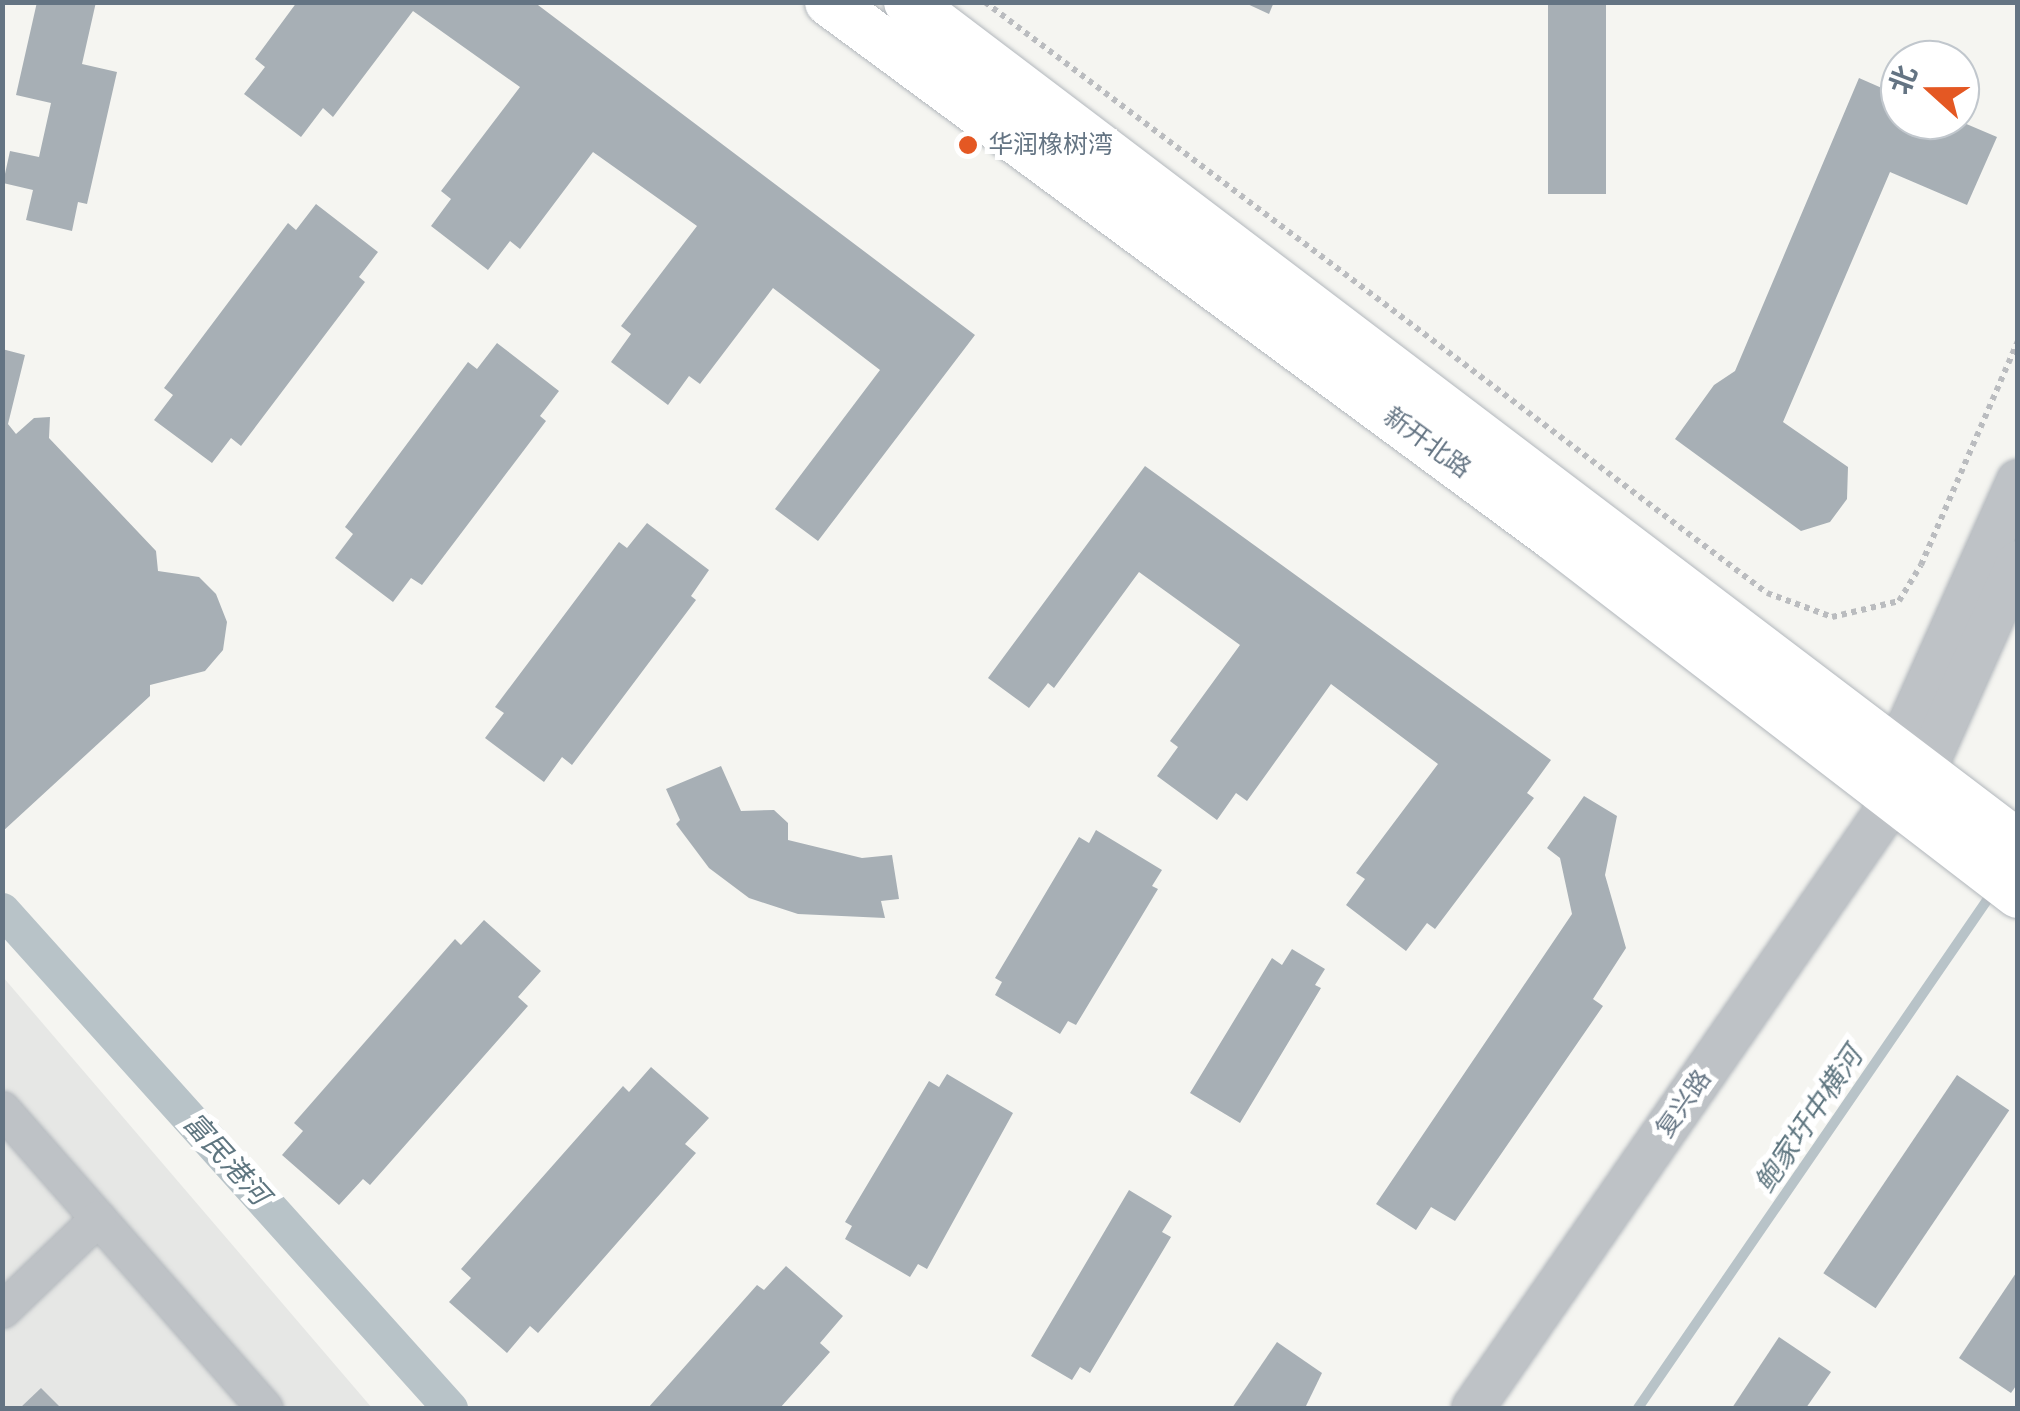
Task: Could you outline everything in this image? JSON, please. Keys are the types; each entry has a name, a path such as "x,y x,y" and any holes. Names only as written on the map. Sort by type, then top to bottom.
{"main road":[{"name":"新开北路","path":"828,2 1553,536 1905,774"},
{"name":"新开北路","path":"908,2 1905,774 2010,863"}],"street":[{"name":"复兴路","path":"1905,774 2018,481"},
{"name":"复兴路","path":"1473,1408 1905,774 2018,562"},
{"path":"2,1109 265,1408"},
{"path":"2,1310 98,1218"}],"path":[{"path":"985,2 1767,593 1832,617 1899,601 1921,565 2018,341"}],"shaded area":[{"path":"3,977 372,1408 3,1408"}],"building":[{"path":"37,2 96,2 82,64 117,72 87,204 78,202 72,231 26,220 33,190 3,183 10,151 39,157 51,103 16,95"},
{"path":"297,2 534,2 975,335 818,541 775,509 880,370 773,288 700,384 689,376 668,405 611,362 631,334 621,326 697,226 593,152 520,249 510,241 488,270 431,226 451,199 441,191 520,87 413,11 333,117 323,108 301,137 244,94 265,67 255,59"},
{"path":"1243,2 1274,2 1269,14"},
{"path":"1548,2 1606,2 1606,194 1548,194"},
{"path":"1859,78 1880,87 1880,140 1980,140 1980,130 1997,137 1967,205 1890,172 1783,422 1848,467 1847,499 1830,522 1801,531 1675,439 1714,385 1735,371"},
{"path":"316,204 378,252 359,277 365,282 241,446 231,438 212,463 154,420 173,395 164,388 288,223 296,230"},
{"path":"497,343 559,391 540,416 546,421 422,585 411,578 393,602 335,558 353,534 345,527 468,362 477,369"},
{"path":"2,349 25,355 8,424 16,434 34,418 50,417 49,438 156,551 158,571 199,577 216,594 227,622 223,650 205,671 150,685 150,696 2,832"},
{"path":"1145,466 1551,760 1527,793 1534,798 1435,929 1427,923 1406,951 1346,905 1365,879 1356,873 1438,764 1331,684 1247,801 1236,793 1217,820 1157,776 1178,747 1170,741 1240,645 1139,572 1054,688 1048,683 1029,708 988,678"},
{"path":"647,523 709,570 691,596 696,600 572,765 562,757 544,782 485,738 504,713 495,707 619,542 627,548"},
{"path":"721,766 741,811 774,810 788,823 788,840 862,858 892,855 899,899 881,901 885,918 798,914 749,898 709,868 676,824 680,820 666,789"},
{"path":"1584,796 1617,816 1605,875 1626,948 1593,999 1603,1006 1455,1221 1431,1207 1416,1230 1376,1204 1572,914 1560,858 1547,848"},
{"path":"1096,830 1162,870 1152,886 1158,889 1076,1025 1068,1021 1060,1034 995,995 1002,982 995,978 1079,837 1089,843"},
{"path":"484,920 541,971 518,997 528,1006 370,1185 363,1179 339,1205 282,1155 303,1131 294,1123 455,939 461,945"},
{"path":"1292,949 1325,969 1315,985 1321,988 1240,1123 1190,1093 1272,958 1282,965"},
{"path":"651,1067 709,1118 685,1144 696,1153 538,1333 530,1326 507,1353 449,1302 471,1278 461,1269 623,1086 629,1092"},
{"path":"947,1074 1013,1113 927,1269 918,1264 910,1277 845,1239 852,1226 845,1222 929,1081 939,1087"},
{"path":"1957,1075 2009,1110 1876,1308 1823,1273"},
{"path":"1129,1190 1172,1216 1162,1232 1171,1237 1090,1373 1080,1367 1072,1380 1031,1356"},
{"path":"786,1266 843,1316 820,1343 830,1352 780,1408 648,1408 757,1285 764,1290"},
{"path":"2018,1270 2018,1383 2011,1393 1959,1358"},
{"path":"1779,1337 1831,1372 1806,1408 1732,1408"},
{"path":"1277,1342 1322,1373 1305,1408 1232,1408"},
{"path":"41,1388 61,1408 20,1408"}],"waterway":[{"name":"鲍家圩中横河","path":"1638,1408 1994,890"},
{"name":"富民港河","path":"2,910 450,1408"}],"place":[{"name":"华润橡树湾","path":"968,145"}]}
